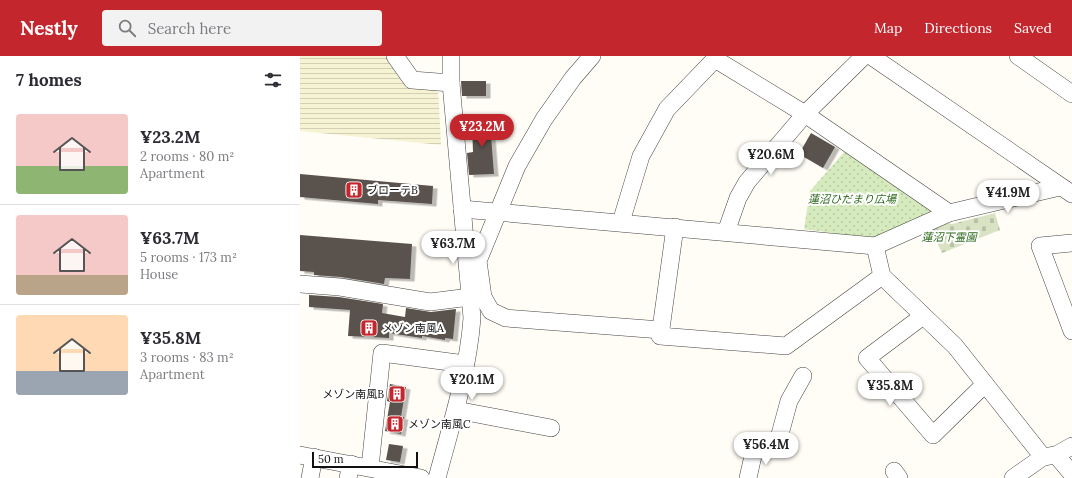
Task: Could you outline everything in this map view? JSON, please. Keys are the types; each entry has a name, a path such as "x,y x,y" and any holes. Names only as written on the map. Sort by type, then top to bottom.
{"street":[{"path":"396,56 412,80 451,83"},
{"path":"437,478 456,410 470,344 472,318 451,83 451,56"},
{"path":"592,56 573,78 544,119 517,166 478,261 483,297 491,311 506,318 661,330"},
{"path":"726,232 738,198 747,182 806,114 864,56"},
{"path":"871,56 1066,190"},
{"path":"1018,56 1072,94"},
{"path":"621,222 641,156 668,109 716,57 806,114 949,213"},
{"path":"462,209 621,222 875,246 949,213 1066,190"},
{"path":"675,227 660,336 786,346 882,276"},
{"path":"1072,243 1040,246 1072,331"},
{"path":"875,246 882,276 955,346 985,384 1050,456 1072,474"},
{"path":"300,284 340,287 430,302 470,297"},
{"path":"923,316 867,358 933,435 985,384"},
{"path":"370,467 382,353 465,364"},
{"path":"748,478 756,446 776,449 789,401 803,376"},
{"path":"456,410 551,428"},
{"path":"1013,478 1050,456 1072,446"},
{"path":"310,478 307,456 350,471 370,467 421,478"}],"shaded area":[{"path":"300,56 390,56 438,87 441,145 300,131"}],"green space":[{"name":"蓮沼ひだまり広場","path":"846,150 935,211 882,240 804,229 810,191"},
{"name":"蓮沼下霊園","path":"995,213 1000,230 942,253 931,230 948,223 952,224"}],"building":[{"path":"461,81 486,81 486,96 462,96"},
{"path":"478,119 497,119 497,135 491,135 494,174 469,175 467,153 473,152 472,124 478,124"},
{"path":"811,133 835,147 823,168 799,154"},
{"path":"300,174 433,186 432,204 378,200 378,204 300,197"},
{"path":"300,235 412,244 410,279 385,278 384,284 341,277 314,275 314,272 300,271"},
{"path":"309,295 339,297 383,304 382,313 405,317 406,308 431,312 456,309 453,339 445,338 445,340 422,336 422,338 389,333 389,338 348,336 350,310 309,307"},
{"path":"390,384 406,387 401,417 404,417 401,434 385,431 390,402 387,401"},
{"path":"389,444 403,446 400,462 386,460"}],"place":[{"name":"ブローテB","path":"354,190"},
{"name":"メゾン南風A","path":"369,328"},
{"name":"メゾン南風B","path":"397,394"},
{"name":"メゾン南風C","path":"395,424"}]}
